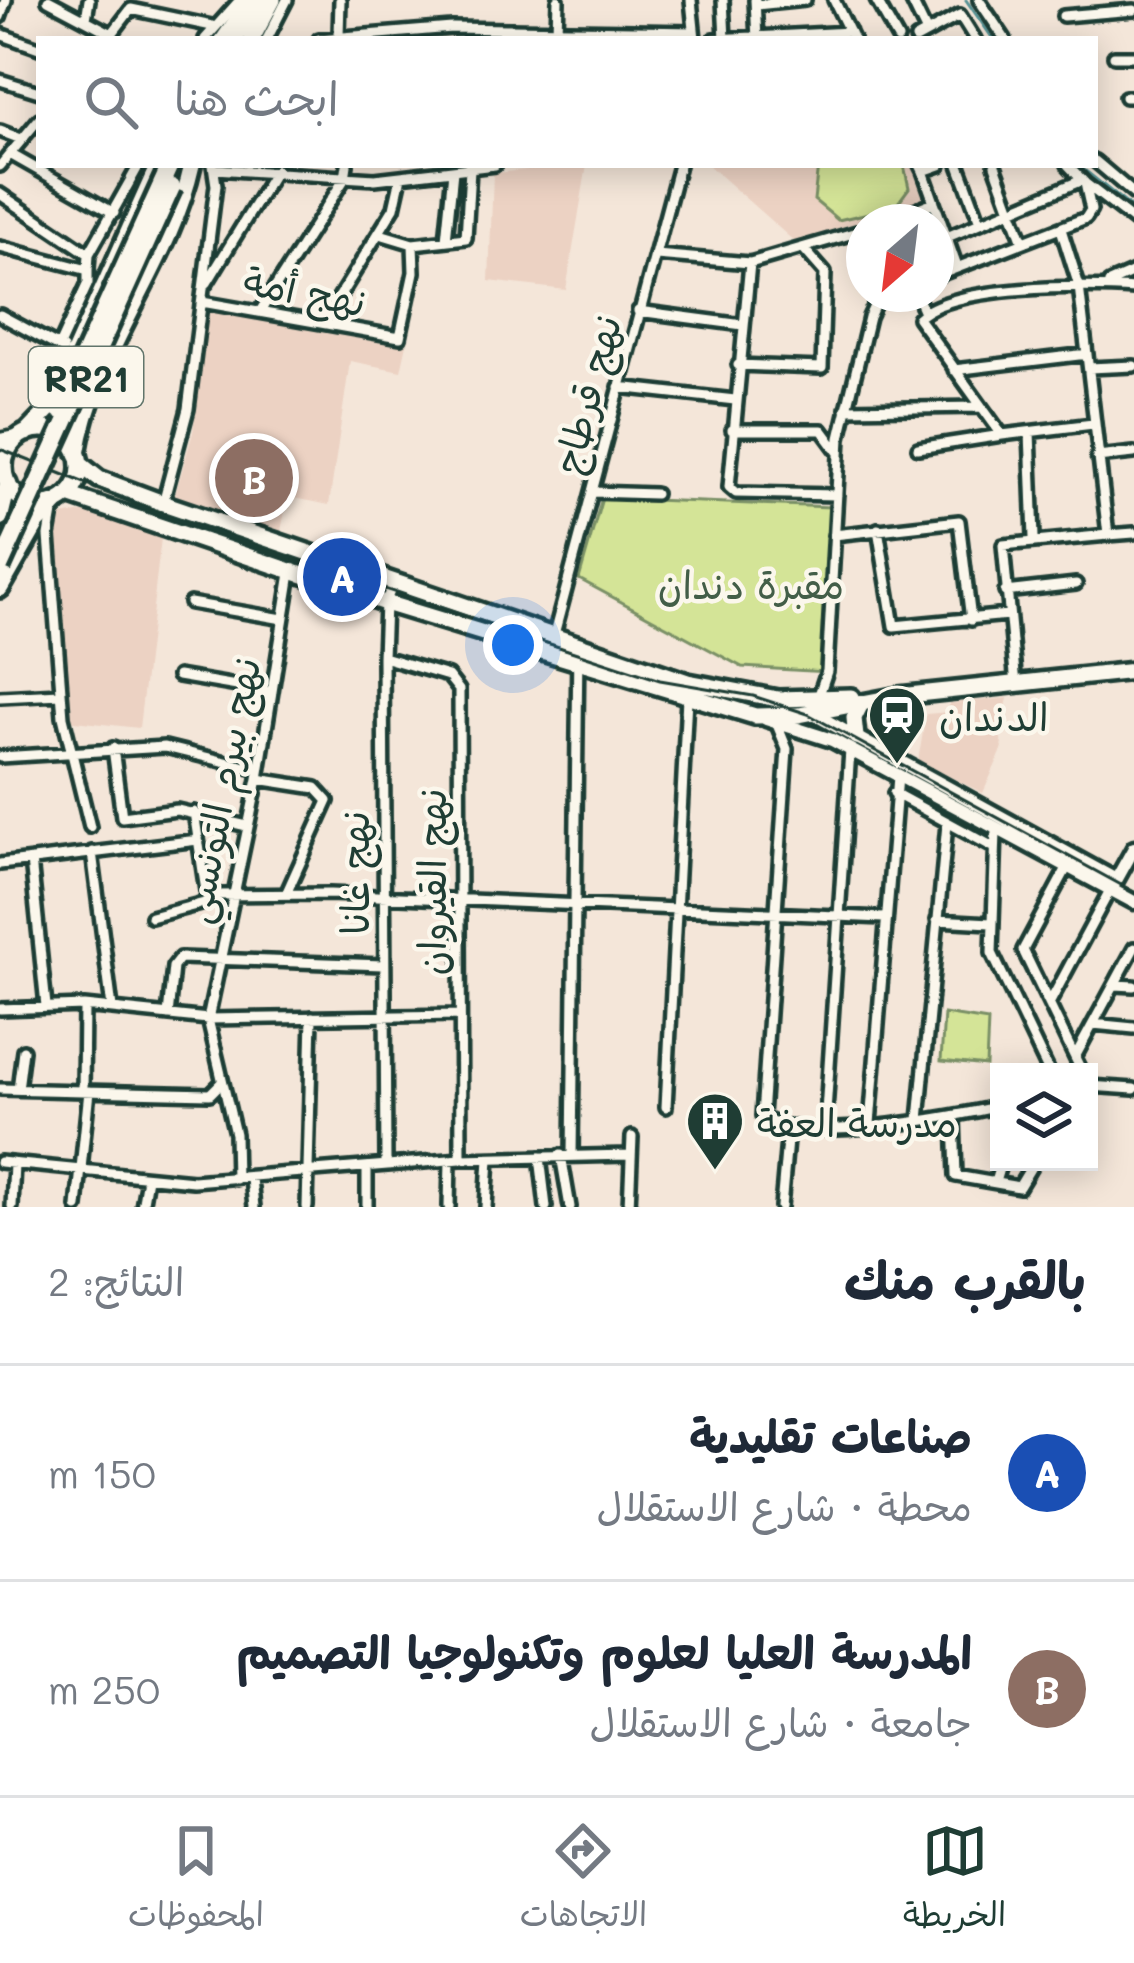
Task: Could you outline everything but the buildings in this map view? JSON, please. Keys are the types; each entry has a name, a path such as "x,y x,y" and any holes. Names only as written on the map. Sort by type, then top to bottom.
{"highway":[{"path":"237,36 260,0"},
{"path":"254,36 273,0"},
{"name":"RR21","path":"22,435 49,409 65,352 144,190 146,168"},
{"name":"RR21","path":"0,539 169,168"},
{"name":"RR21","path":"0,567 172,187 186,168"},
{"name":"RR21","path":"79,459 92,402 182,201 188,168"},
{"path":"0,517 6,456 22,435 56,432 99,479 553,638 577,655 687,698 755,716 813,715 1016,682"},
{"path":"0,588 37,523 62,499 79,459"},
{"path":"4,476 34,505 62,499 104,502 385,603 577,655 778,699 813,715 861,704 1134,668"},
{"path":"853,743 854,718 861,704"}],"main road":[{"path":"224,36 244,0"},
{"path":"0,441 22,435"},
{"path":"755,716 776,722 813,715 898,776 996,831 1070,862"},
{"path":"853,743 1113,885 1134,902"},
{"path":"1113,885 1134,848"}],"street":[{"path":"0,17 6,0"},
{"path":"86,19 88,0"},
{"path":"207,36 244,0"},
{"path":"269,36 287,0"},
{"path":"339,35 340,0"},
{"path":"556,32 558,0"},
{"path":"408,35 694,35 692,0"},
{"path":"723,0 725,36"},
{"path":"757,36 756,2 805,0"},
{"path":"820,36 852,35 834,0"},
{"path":"876,0 896,36"},
{"path":"911,0 921,36 960,15"},
{"path":"953,0 972,36"},
{"path":"979,0 1004,36"},
{"path":"51,1 110,36 131,4 212,26"},
{"path":"1063,16 1095,5 1134,10"},
{"path":"0,34 36,46"},
{"path":"334,36 350,36"},
{"path":"1114,56 1134,56"},
{"path":"0,80 36,91"},
{"path":"0,166 36,123"},
{"path":"0,130 22,139"},
{"path":"10,154 114,213"},
{"path":"1098,164 1134,194"},
{"path":"0,315 65,352 88,283 89,254 145,168"},
{"path":"163,503 185,430 205,288 214,168"},
{"path":"235,168 302,169 345,178 476,168"},
{"path":"261,310 345,178 346,168"},
{"name":"نهج قرطاج","path":"553,638 679,168"},
{"path":"921,168 934,202 929,204"},
{"path":"960,168 980,222"},
{"path":"996,168 1023,242"},
{"path":"1071,168 1134,221"},
{"path":"380,234 412,244 468,234 470,169"},
{"path":"205,288 276,170"},
{"path":"446,240 453,171"},
{"path":"325,320 397,203 401,177"},
{"path":"954,234 1083,181"},
{"path":"954,268 1086,218 1091,210 1083,181"},
{"path":"0,194 89,254"},
{"path":"1061,229 1078,286 1108,535"},
{"path":"656,255 749,263 846,235"},
{"name":"نهج أمة","path":"202,302 325,320 400,337 414,272 412,244"},
{"path":"0,247 88,270"},
{"path":"738,365 822,368 825,273 803,248"},
{"path":"954,258 957,267"},
{"path":"749,263 734,400 732,490 837,495"},
{"path":"1104,286 1134,272"},
{"path":"954,304 1078,286 1134,289"},
{"path":"638,310 743,325"},
{"path":"787,749 813,715 827,671 838,453 871,312"},
{"path":"924,312 919,321 1002,435"},
{"path":"954,370 1087,354"},
{"path":"1089,368 1134,366"},
{"path":"619,387 734,400"},
{"path":"846,409 980,407"},
{"path":"918,448 1093,424"},
{"path":"732,430 822,430 838,453"},
{"path":"1030,432 1034,538"},
{"path":"1097,457 1134,453"},
{"path":"592,492 655,494"},
{"path":"62,499 51,516 49,536 61,694 90,827"},
{"path":"834,535 959,521 971,620"},
{"path":"878,529 891,624 904,628 1008,615"},
{"path":"1016,682 1003,544 1134,533"},
{"name":"نهج بيرم التونسي","path":"208,1019 230,894 259,774 291,573"},
{"name":"نهج غانا","path":"386,1165 383,657 385,603 394,582"},
{"path":"1005,592 1076,584"},
{"path":"190,603 284,619"},
{"path":"570,1207 567,1155 576,905 577,655"},
{"name":"نهج القيروان","path":"383,657 448,676 459,690 460,1016 449,1207"},
{"path":"178,676 272,692"},
{"path":"0,697 61,694"},
{"path":"666,1107 687,698"},
{"path":"776,722 787,749 761,1111 766,1121 788,1129 825,1127 954,1118 990,1108"},
{"path":"825,1127 853,743"},
{"path":"0,757 72,749 165,747 316,788 328,801 286,894"},
{"path":"112,748 122,817 194,812 247,826"},
{"path":"870,1124 898,776"},
{"path":"894,793 995,848"},
{"path":"194,812 206,891 214,895 774,910 884,918"},
{"path":"919,1120 946,824"},
{"path":"996,831 995,964 1044,1063"},
{"path":"0,864 198,840"},
{"path":"92,852 112,1008"},
{"path":"31,860 46,1006"},
{"path":"1070,862 1023,950 1078,1063"},
{"path":"1049,1004 1113,885"},
{"path":"151,917 204,903 214,895"},
{"path":"937,920 992,923"},
{"path":"1075,1057 1134,948"},
{"path":"168,1015 176,960 383,964"},
{"path":"1114,985 1134,986"},
{"path":"77,1207 86,1091 84,1006"},
{"path":"0,1010 84,1006 208,1019 460,1016"},
{"path":"308,1207 312,1017"},
{"path":"208,1019 235,1133 236,1179"},
{"path":"1093,1024 1134,1028"},
{"path":"18,1089 23,1050"},
{"path":"0,1089 210,1094 221,1083"},
{"path":"1098,1087 1134,1089"},
{"path":"954,1118 956,1176 1023,1185 1030,1171"},
{"path":"781,1207 788,1129"},
{"path":"629,1207 632,1137"},
{"path":"0,1162 147,1178 251,1179 455,1160 628,1155"},
{"path":"540,1157 546,1207"},
{"path":"486,1207 489,1159"},
{"path":"12,1207 14,1164"},
{"path":"367,1207 368,1167"},
{"path":"995,1182 998,1171"},
{"path":"142,1207 147,1178"},
{"path":"251,1179 254,1207"}],"shaded area":[{"path":"586,168 566,290 489,281 493,173"},
{"path":"711,168 915,168 930,201 846,204 846,234 805,251"},
{"path":"208,308 407,344 401,371 350,361 329,505 288,497 279,540 173,502 193,432"},
{"path":"104,514 161,538 139,728 66,720 52,545 62,516"},
{"path":"1008,698 1004,717 990,734 1000,735 1003,748 983,793 918,761 926,714 949,712 949,703"}],"green space":[{"path":"818,168 905,168 909,188 897,204 846,204 846,218 838,220 814,200"},
{"name":"مقبرة دندان","path":"602,498 831,507 827,672 742,667 579,579"},
{"path":"944,1014 988,1021 986,1066 941,1061"}],"waterway":[{"path":"966,0 991,36"},
{"path":"1082,168 1134,210"}],"tram line":[{"path":"0,449 177,520 577,653 660,680 753,696 808,714 1134,892"}],"place":[{"name":"المدرسة العليا لعلوم وتكنولوجيا التصميم","path":"254,478"},
{"name":"صناعات تقليدية","path":"342,577"},
{"name":"الدندان","path":"897,766"},
{"name":"مدرسة العفة","path":"715,1172"}]}
